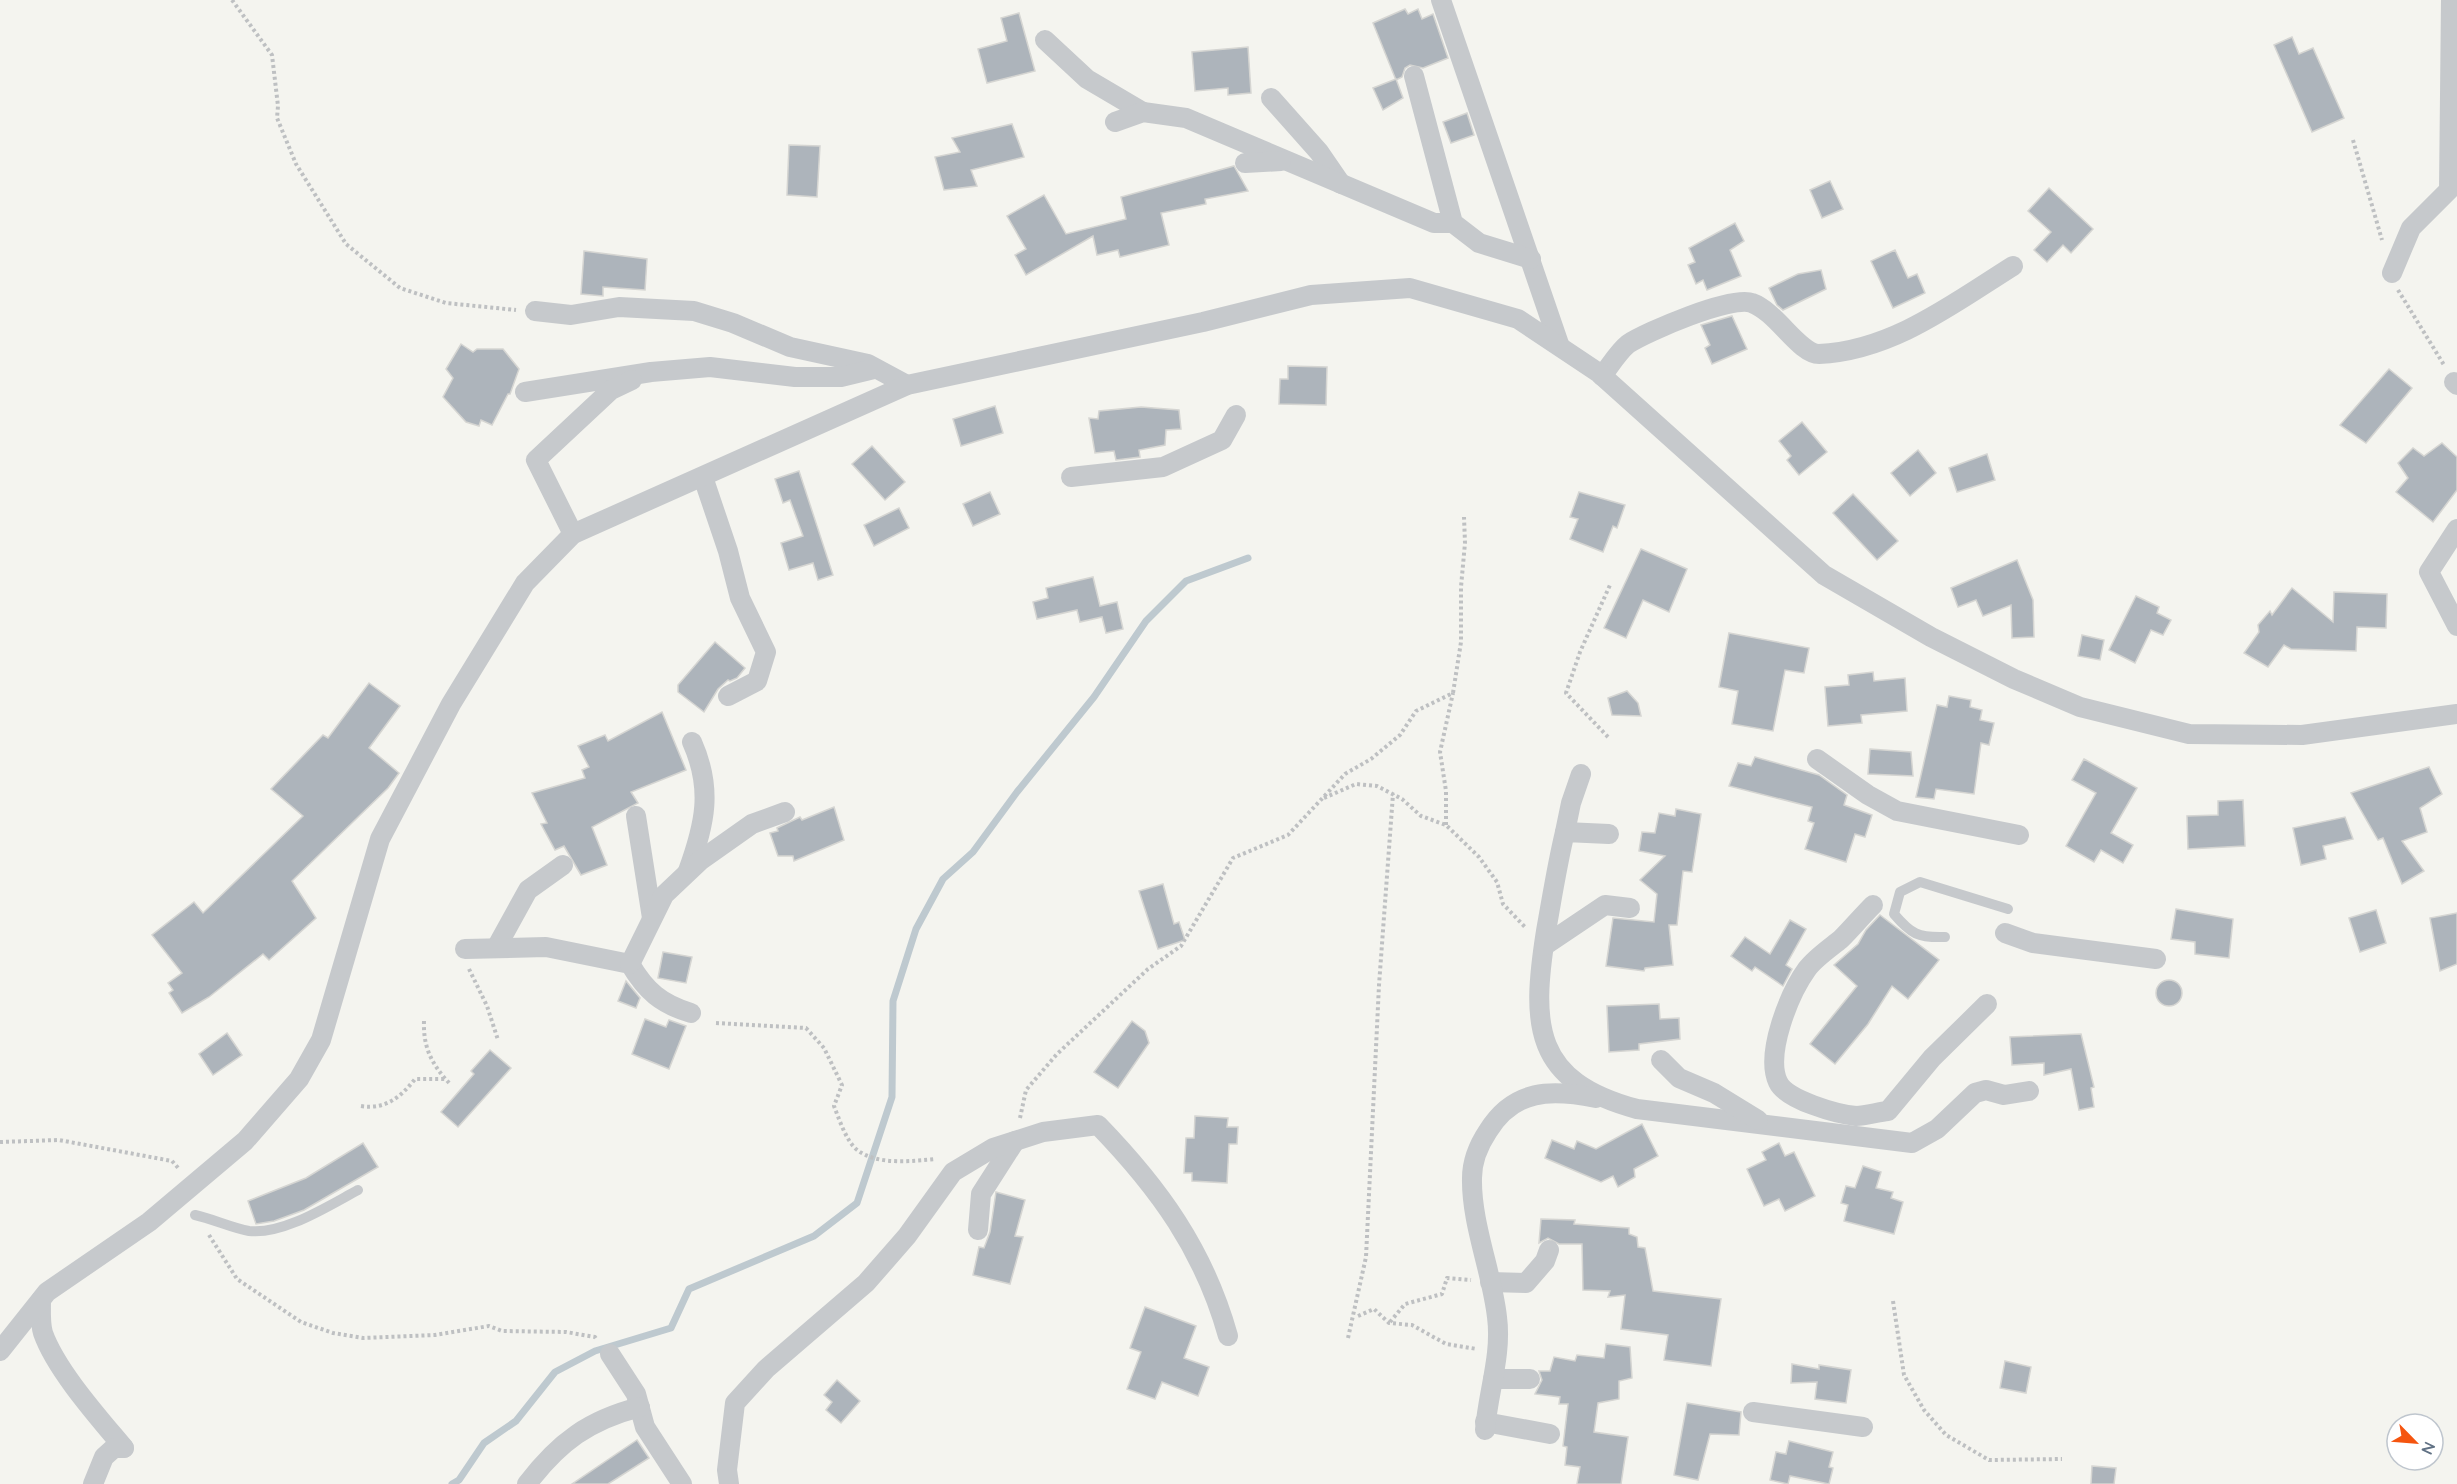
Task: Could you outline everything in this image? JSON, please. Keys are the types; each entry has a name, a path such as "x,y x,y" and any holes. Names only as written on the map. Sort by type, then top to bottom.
{"street":[{"path":"1441,0 1559,344"},
{"path":"2392,273 2411,228 2449,190 2451,0"},
{"path":"1045,40 1087,79 1143,112 1186,118 1212,127 1434,223 1453,223 1479,243 1531,259"},
{"path":"1414,76 1453,223"},
{"path":"1271,98 1319,152 1341,184"},
{"path":"1115,122 1143,112"},
{"path":"1245,163 1287,161"},
{"path":"1602,376 1626,346 1652,329 1730,302 1750,302 1775,316 1798,345 1816,354 1847,351 1909,330 2013,266"},
{"path":"0,1351 47,1292 149,1222 245,1141 299,1079 321,1040 380,839 451,704 525,583 573,534 907,385 1203,322 1311,295 1410,288 1518,319 1559,344 1602,376 1824,575 1931,638 2014,679 2080,707 2189,734 2302,735 2457,714"},
{"path":"535,311 571,315 619,307 694,311 733,323 790,347 868,364 907,385"},
{"path":"525,392 651,372 710,367 795,377 841,377 877,369"},
{"path":"573,534 536,460 611,390 651,372"},
{"path":"1071,477 1163,467 1222,440 1236,415"},
{"path":"703,477 728,551 740,598 766,652 757,681 728,696"},
{"path":"2457,529 2428,572 2457,626"},
{"path":"687,874 697,845 706,806 702,765 692,742"},
{"path":"1817,759 1868,795 1897,811 2019,835"},
{"path":"1581,774 1565,832 1540,967 1539,1024 1552,1056 1570,1078 1604,1100"},
{"path":"630,964 664,895 687,874 752,824 785,812"},
{"path":"636,816 652,918"},
{"path":"1565,832 1609,834"},
{"path":"496,948 528,890 563,865"},
{"path":"1544,946 1605,905 1630,908"},
{"path":"1872,905 1843,937 1807,969 1779,1034 1773,1066 1779,1085 1794,1097 1825,1109 1858,1116 1888,1111 1932,1058 1987,1004"},
{"path":"2005,933 2032,943 2156,958"},
{"path":"468,955 496,948 546,947 630,964 639,978 669,1006 692,1012"},
{"path":"1661,1060 1679,1078 1714,1093 1768,1126"},
{"path":"1550,1434 1485,1426 1497,1352 1497,1318 1472,1178 1477,1148 1496,1118 1518,1099 1544,1094 1573,1094 1638,1109 1912,1143 1937,1130 1975,1093 1986,1090 2004,1095 2029,1091"},
{"path":"729,1484 727,1470 735,1403 766,1369 866,1283 907,1236 953,1172 993,1148 1043,1132 1098,1125 1137,1166 1194,1247 1216,1294 1228,1336"},
{"path":"978,1230 981,1194 1015,1141"},
{"path":"1490,1281 1526,1283 1545,1261 1549,1250"},
{"path":"41,1300 43,1332 60,1364 90,1407 124,1448 114,1448 105,1457 93,1484"},
{"path":"610,1354 636,1394 645,1427 682,1484"},
{"path":"1493,1379 1530,1379"},
{"path":"527,1484 579,1431 609,1415 640,1407"},
{"path":"1753,1412 1863,1427"}],"lane":[{"path":"1945,937 1923,938 1907,930 1894,914 1900,892 1920,882 2008,909"},
{"path":"195,1215 248,1231 268,1231 304,1218 358,1190"}],"path":[{"path":"232,0 272,55 278,106 277,118 296,164 345,244 400,288 446,303 535,311"},
{"path":"1446,825 1446,791 1440,752 1461,642 1464,517"},
{"path":"1608,737 1566,693 1580,652 1610,585"},
{"path":"1020,1120 1026,1090 1057,1054 1148,969 1181,946 1233,858 1288,835 1345,774 1371,759 1400,735 1416,711 1453,693"},
{"path":"1321,799 1356,784 1377,786 1394,794 1421,816 1446,825 1479,857 1497,882 1503,904 1528,930"},
{"path":"1348,1338 1366,1257 1375,1039 1394,794"},
{"path":"468,955 468,966 487,1006 498,1040"},
{"path":"424,1021 423,1040 445,1079 452,1085"},
{"path":"716,1023 806,1028 824,1048 842,1084 834,1106 855,1148 867,1155 889,1160 945,1158"},
{"path":"361,1106 386,1105 404,1093 415,1079 445,1079"},
{"path":"0,1142 59,1140 172,1161 193,1183"},
{"path":"195,1215 237,1279 301,1322 333,1333 363,1338 435,1335 489,1326 502,1331 557,1332 594,1337 610,1354"},
{"path":"1389,1323 1405,1304 1442,1294 1447,1278 1490,1281"},
{"path":"1893,1301 1904,1375 1924,1410 1946,1435 1989,1460 2062,1459"},
{"path":"1358,1316 1374,1309 1389,1323 1412,1325 1446,1344 1497,1352"}],"building":[{"path":"1405,9 1408,14 1418,9 1422,19 1433,14 1448,58 1423,68 1410,65 1405,68 1402,77 1396,80 1373,23"},
{"path":"1019,13 1035,71 987,83 978,49 1007,41 1001,18"},
{"path":"2292,37 2299,54 2313,48 2344,118 2312,132 2274,45"},
{"path":"1248,47 1251,93 1228,95 1228,88 1195,91 1192,52"},
{"path":"1396,79 1403,98 1383,110 1373,88"},
{"path":"1467,113 1474,135 1451,143 1443,122"},
{"path":"1012,124 1024,157 971,170 977,186 944,190 935,157 960,152 952,138"},
{"path":"789,145 820,146 817,197 787,195"},
{"path":"1234,166 1248,191 1205,199 1206,204 1161,213 1169,245 1120,257 1118,250 1097,255 1093,236 1026,275 1015,255 1026,249 1007,216 1044,195 1066,234 1126,219 1121,197"},
{"path":"1830,181 1843,209 1822,218 1810,190"},
{"path":"2049,188 2093,229 2071,253 2063,245 2047,262 2034,250 2051,232 2028,211"},
{"path":"1735,223 1744,241 1730,250 1741,276 1707,290 1703,280 1696,284 1688,265 1695,262 1689,248"},
{"path":"1895,250 1908,278 1917,274 1925,293 1893,308 1871,261"},
{"path":"584,251 647,259 645,290 603,287 603,296 581,294"},
{"path":"1821,270 1826,289 1783,310 1777,305 1769,288 1798,274"},
{"path":"1732,316 1747,349 1712,364 1705,348 1710,345 1701,325"},
{"path":"461,344 473,352 477,349 503,349 519,369 510,394 492,425 481,420 479,426 466,422 443,397 453,378 446,369"},
{"path":"1288,366 1327,367 1326,405 1279,404 1280,379 1288,379"},
{"path":"2389,369 2412,388 2366,443 2340,425"},
{"path":"995,406 1003,433 961,446 953,419"},
{"path":"1141,407 1179,410 1181,429 1166,430 1165,445 1139,450 1140,457 1116,460 1114,451 1095,453 1089,418 1098,419 1099,411"},
{"path":"1802,422 1827,452 1799,475 1787,460 1791,456 1779,441"},
{"path":"2442,443 2457,457 2457,490 2433,522 2396,492 2408,478 2398,463 2413,448 2424,456"},
{"path":"872,446 905,482 885,500 852,464"},
{"path":"1918,450 1936,473 1910,496 1891,473"},
{"path":"1987,454 1995,480 1957,492 1949,468"},
{"path":"799,471 833,575 818,580 813,563 789,570 781,543 803,536 790,500 783,503 775,479"},
{"path":"990,492 1000,514 973,526 963,504"},
{"path":"1579,492 1625,505 1617,528 1613,526 1603,552 1570,539 1578,519 1570,517"},
{"path":"1853,494 1898,541 1877,560 1833,513"},
{"path":"899,508 909,528 874,546 864,525"},
{"path":"1641,549 1687,569 1669,612 1643,600 1626,638 1604,628"},
{"path":"2017,560 2033,600 2034,637 2012,638 2011,605 1983,616 1976,600 1958,607 1951,588"},
{"path":"1093,577 1100,606 1117,602 1123,629 1106,633 1102,617 1080,622 1077,610 1037,619 1033,602 1048,598 1046,588"},
{"path":"2292,588 2333,622 2334,592 2387,594 2386,628 2357,627 2356,651 2291,649 2284,645 2268,667 2244,653 2259,632 2258,625 2270,611 2272,615"},
{"path":"2136,596 2159,607 2157,613 2171,620 2163,635 2151,630 2135,663 2109,650"},
{"path":"1729,633 1809,648 1804,673 1785,670 1773,731 1732,724 1738,691 1719,687"},
{"path":"2082,635 2104,640 2100,660 2078,656"},
{"path":"715,642 745,668 737,678 728,680 718,689 704,712 678,692 678,685"},
{"path":"1873,672 1874,681 1905,678 1907,711 1861,715 1862,723 1828,726 1825,687 1849,685 1848,675"},
{"path":"369,683 400,706 369,748 399,773 388,788 292,881 316,918 269,960 263,954 209,997 182,1013 169,993 173,990 168,983 182,973 152,935 194,902 203,913 303,816 271,789 323,735 328,738"},
{"path":"1627,691 1638,703 1641,716 1612,715 1608,698"},
{"path":"1949,696 1971,700 1970,707 1982,710 1980,720 1994,723 1989,745 1981,743 1974,794 1936,789 1934,799 1916,797 1937,705 1947,707"},
{"path":"662,712 686,770 631,792 638,803 592,827 607,865 581,875 564,846 555,850 541,824 547,823 532,793 585,778 582,770 589,767 578,746 605,735 608,741"},
{"path":"1870,749 1911,752 1913,776 1868,774"},
{"path":"1755,757 1819,775 1847,795 1844,805 1872,815 1865,837 1855,834 1846,862 1805,849 1814,823 1808,821 1812,807 1729,786 1738,763 1751,766"},
{"path":"2084,759 2137,788 2111,833 2133,845 2123,863 2101,850 2094,862 2066,846 2096,793 2072,780"},
{"path":"2429,767 2442,794 2420,808 2427,832 2402,841 2424,871 2402,884 2383,838 2378,840 2351,793"},
{"path":"2243,800 2245,846 2188,849 2187,816 2218,815 2218,801"},
{"path":"834,807 844,840 794,861 793,856 778,856 770,833 778,831 777,828 800,817 802,820"},
{"path":"1676,809 1701,814 1692,872 1683,871 1677,925 1669,925 1673,965 1645,968 1644,971 1606,966 1613,918 1654,922 1657,894 1640,880 1665,856 1639,851 1642,832 1655,833 1659,813 1675,816"},
{"path":"2345,817 2353,839 2323,846 2326,859 2301,865 2293,828"},
{"path":"1163,884 1174,924 1179,922 1185,940 1158,949 1139,891"},
{"path":"2176,909 2233,919 2229,958 2195,954 2195,942 2171,939"},
{"path":"2376,910 2386,943 2360,952 2349,918"},
{"path":"2457,913 2457,964 2440,971 2430,918"},
{"path":"1880,915 1939,960 1908,999 1892,986 1868,1024 1835,1064 1810,1044 1857,986 1834,965 1858,944 1866,930"},
{"path":"1790,920 1806,929 1786,965 1792,969 1783,986 1755,967 1752,971 1731,956 1745,937 1770,954"},
{"path":"663,952 692,957 686,983 658,978"},
{"path":"2169,980 2178,984 2182,993 2178,1002 2169,1006 2160,1002 2156,993 2160,984"},
{"path":"626,981 640,998 636,1008 618,1001"},
{"path":"1659,1004 1660,1019 1679,1018 1680,1039 1639,1044 1639,1050 1609,1052 1607,1006"},
{"path":"645,1019 666,1027 669,1020 686,1026 669,1069 632,1054"},
{"path":"1132,1021 1145,1031 1149,1043 1118,1088 1094,1072"},
{"path":"227,1033 242,1055 213,1075 199,1054"},
{"path":"2081,1034 2094,1087 2091,1088 2094,1107 2079,1110 2071,1069 2044,1075 2044,1063 2012,1065 2010,1037"},
{"path":"490,1050 511,1068 458,1127 441,1112 474,1074 471,1071"},
{"path":"1195,1116 1228,1118 1227,1127 1238,1127 1237,1144 1229,1144 1227,1183 1192,1181 1192,1173 1184,1173 1186,1138 1194,1138"},
{"path":"1642,1124 1658,1156 1634,1169 1635,1177 1618,1187 1613,1176 1601,1182 1545,1158 1552,1140 1574,1149 1577,1141 1596,1149"},
{"path":"363,1143 378,1167 304,1210 274,1221 256,1224 248,1201 306,1178"},
{"path":"1779,1143 1785,1156 1794,1152 1815,1196 1785,1211 1779,1199 1764,1206 1747,1169 1766,1160 1762,1152"},
{"path":"1863,1166 1881,1172 1876,1188 1893,1192 1891,1198 1903,1202 1894,1234 1844,1221 1848,1205 1841,1203 1846,1186 1855,1188"},
{"path":"996,1192 1025,1200 1015,1236 1023,1237 1010,1284 973,1275 979,1247 984,1248 990,1232"},
{"path":"1541,1219 1575,1220 1574,1224 1629,1228 1629,1234 1637,1237 1638,1247 1645,1248 1653,1291 1721,1299 1711,1366 1664,1360 1668,1335 1621,1329 1625,1295 1608,1297 1610,1291 1583,1290 1582,1244 1559,1244 1548,1238 1539,1243"},
{"path":"1145,1307 1196,1326 1184,1358 1209,1367 1198,1396 1162,1382 1155,1399 1127,1389 1141,1352 1130,1348"},
{"path":"1606,1344 1630,1347 1632,1378 1619,1381 1619,1399 1598,1403 1594,1432 1628,1437 1621,1484 1577,1484 1580,1467 1565,1465 1567,1447 1563,1446 1568,1404 1559,1404 1560,1397 1535,1394 1542,1380 1539,1371 1550,1371 1554,1357 1575,1361 1577,1355 1604,1358"},
{"path":"2005,1361 2031,1367 2026,1393 2000,1388"},
{"path":"1792,1364 1819,1369 1819,1365 1851,1370 1846,1403 1815,1399 1817,1382 1791,1383"},
{"path":"837,1380 860,1401 841,1423 826,1410 832,1402 824,1395"},
{"path":"1687,1403 1741,1412 1739,1435 1710,1434 1698,1480 1674,1475"},
{"path":"637,1440 649,1458 608,1484 572,1484"},
{"path":"1789,1441 1833,1452 1829,1467 1833,1468 1829,1484 1790,1476 1788,1484 1770,1480 1776,1452 1786,1454"},
{"path":"2092,1466 2116,1468 2114,1484 2091,1484"}],"waterway":[{"path":"452,1484 459,1480 484,1443 516,1421 555,1372 595,1351 671,1328 689,1289 814,1236 857,1203 892,1097 893,1001 916,929 943,879 973,852 1017,792 1094,697 1146,621 1186,581 1248,558"}]}
